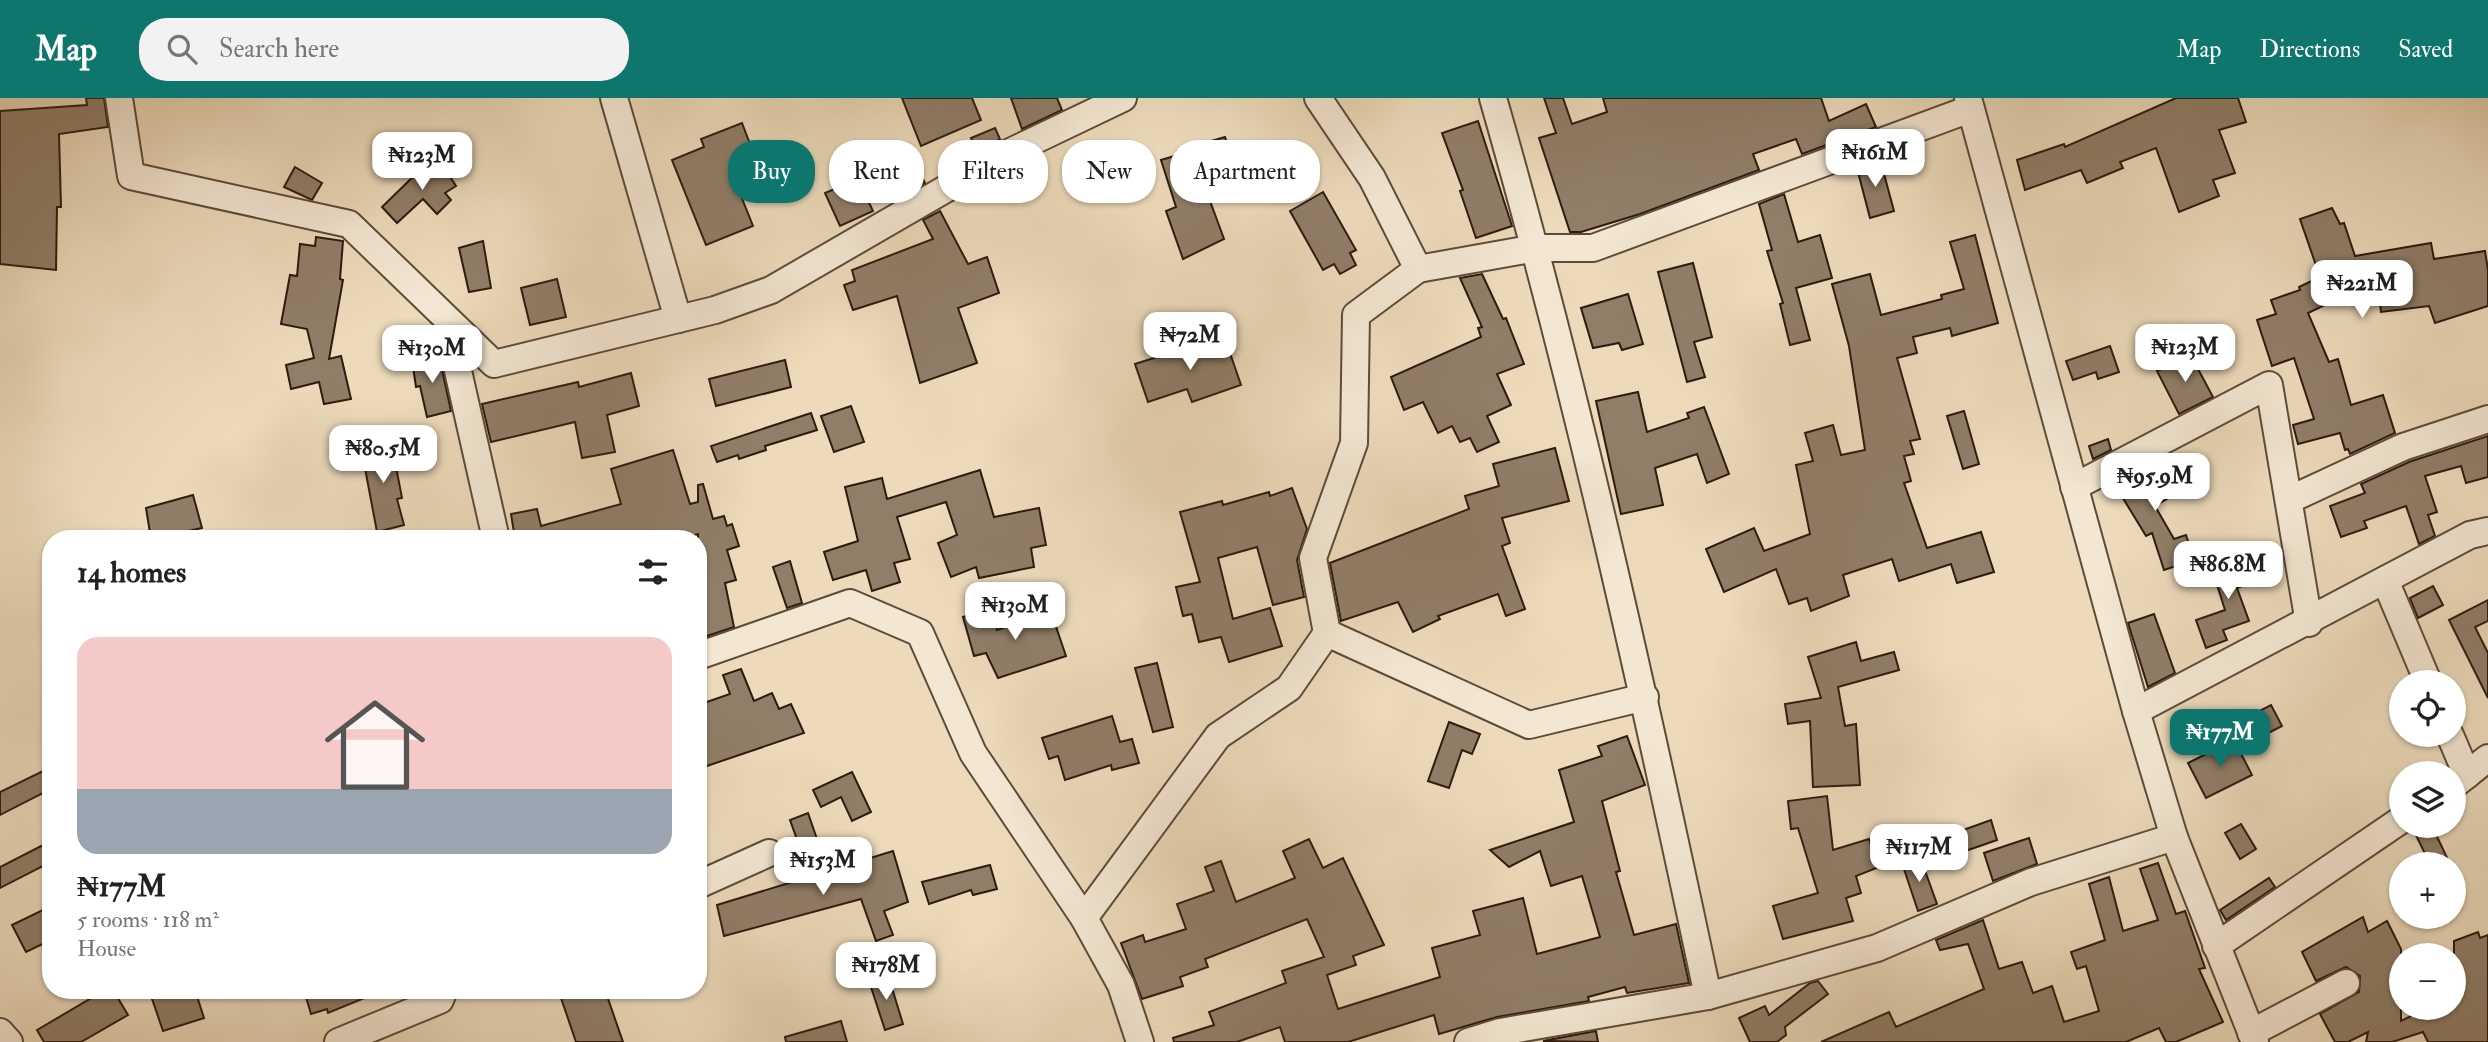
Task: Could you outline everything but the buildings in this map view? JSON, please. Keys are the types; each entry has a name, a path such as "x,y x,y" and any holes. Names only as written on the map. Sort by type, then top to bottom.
{"street":[{"path":"119,98 131,176 349,224 495,364 678,319 771,289 1006,154 1123,98"},
{"path":"614,98 678,319"},
{"path":"1318,98 1372,178 1418,269"},
{"path":"1493,98 1536,248 1645,697 1708,996"},
{"path":"1084,918 1218,736 1289,688 1327,633 1312,558 1353,443 1356,315 1418,269 1536,248 1593,248 1969,104 2136,711 2174,837 2253,1038 2346,983"},
{"path":"456,362 494,530"},
{"path":"2074,487 2269,385 2291,499 2309,623"},
{"path":"2291,499 2403,447 2488,419"},
{"path":"2136,711 2309,623 2470,535 2488,531"},
{"path":"2385,580 2423,670"},
{"path":"707,653 850,603 920,633 973,753 1084,918 1121,985 1140,1042"},
{"path":"1327,633 1530,724 1645,697"},
{"path":"2466,775 2488,758"},
{"path":"2216,946 2389,828"},
{"path":"1468,1042 1500,1032 1708,996 1877,948 2031,882 2174,837"},
{"path":"707,881 769,853"},
{"path":"338,1042 437,999"},
{"path":"0,1032 9,1042"}]}
